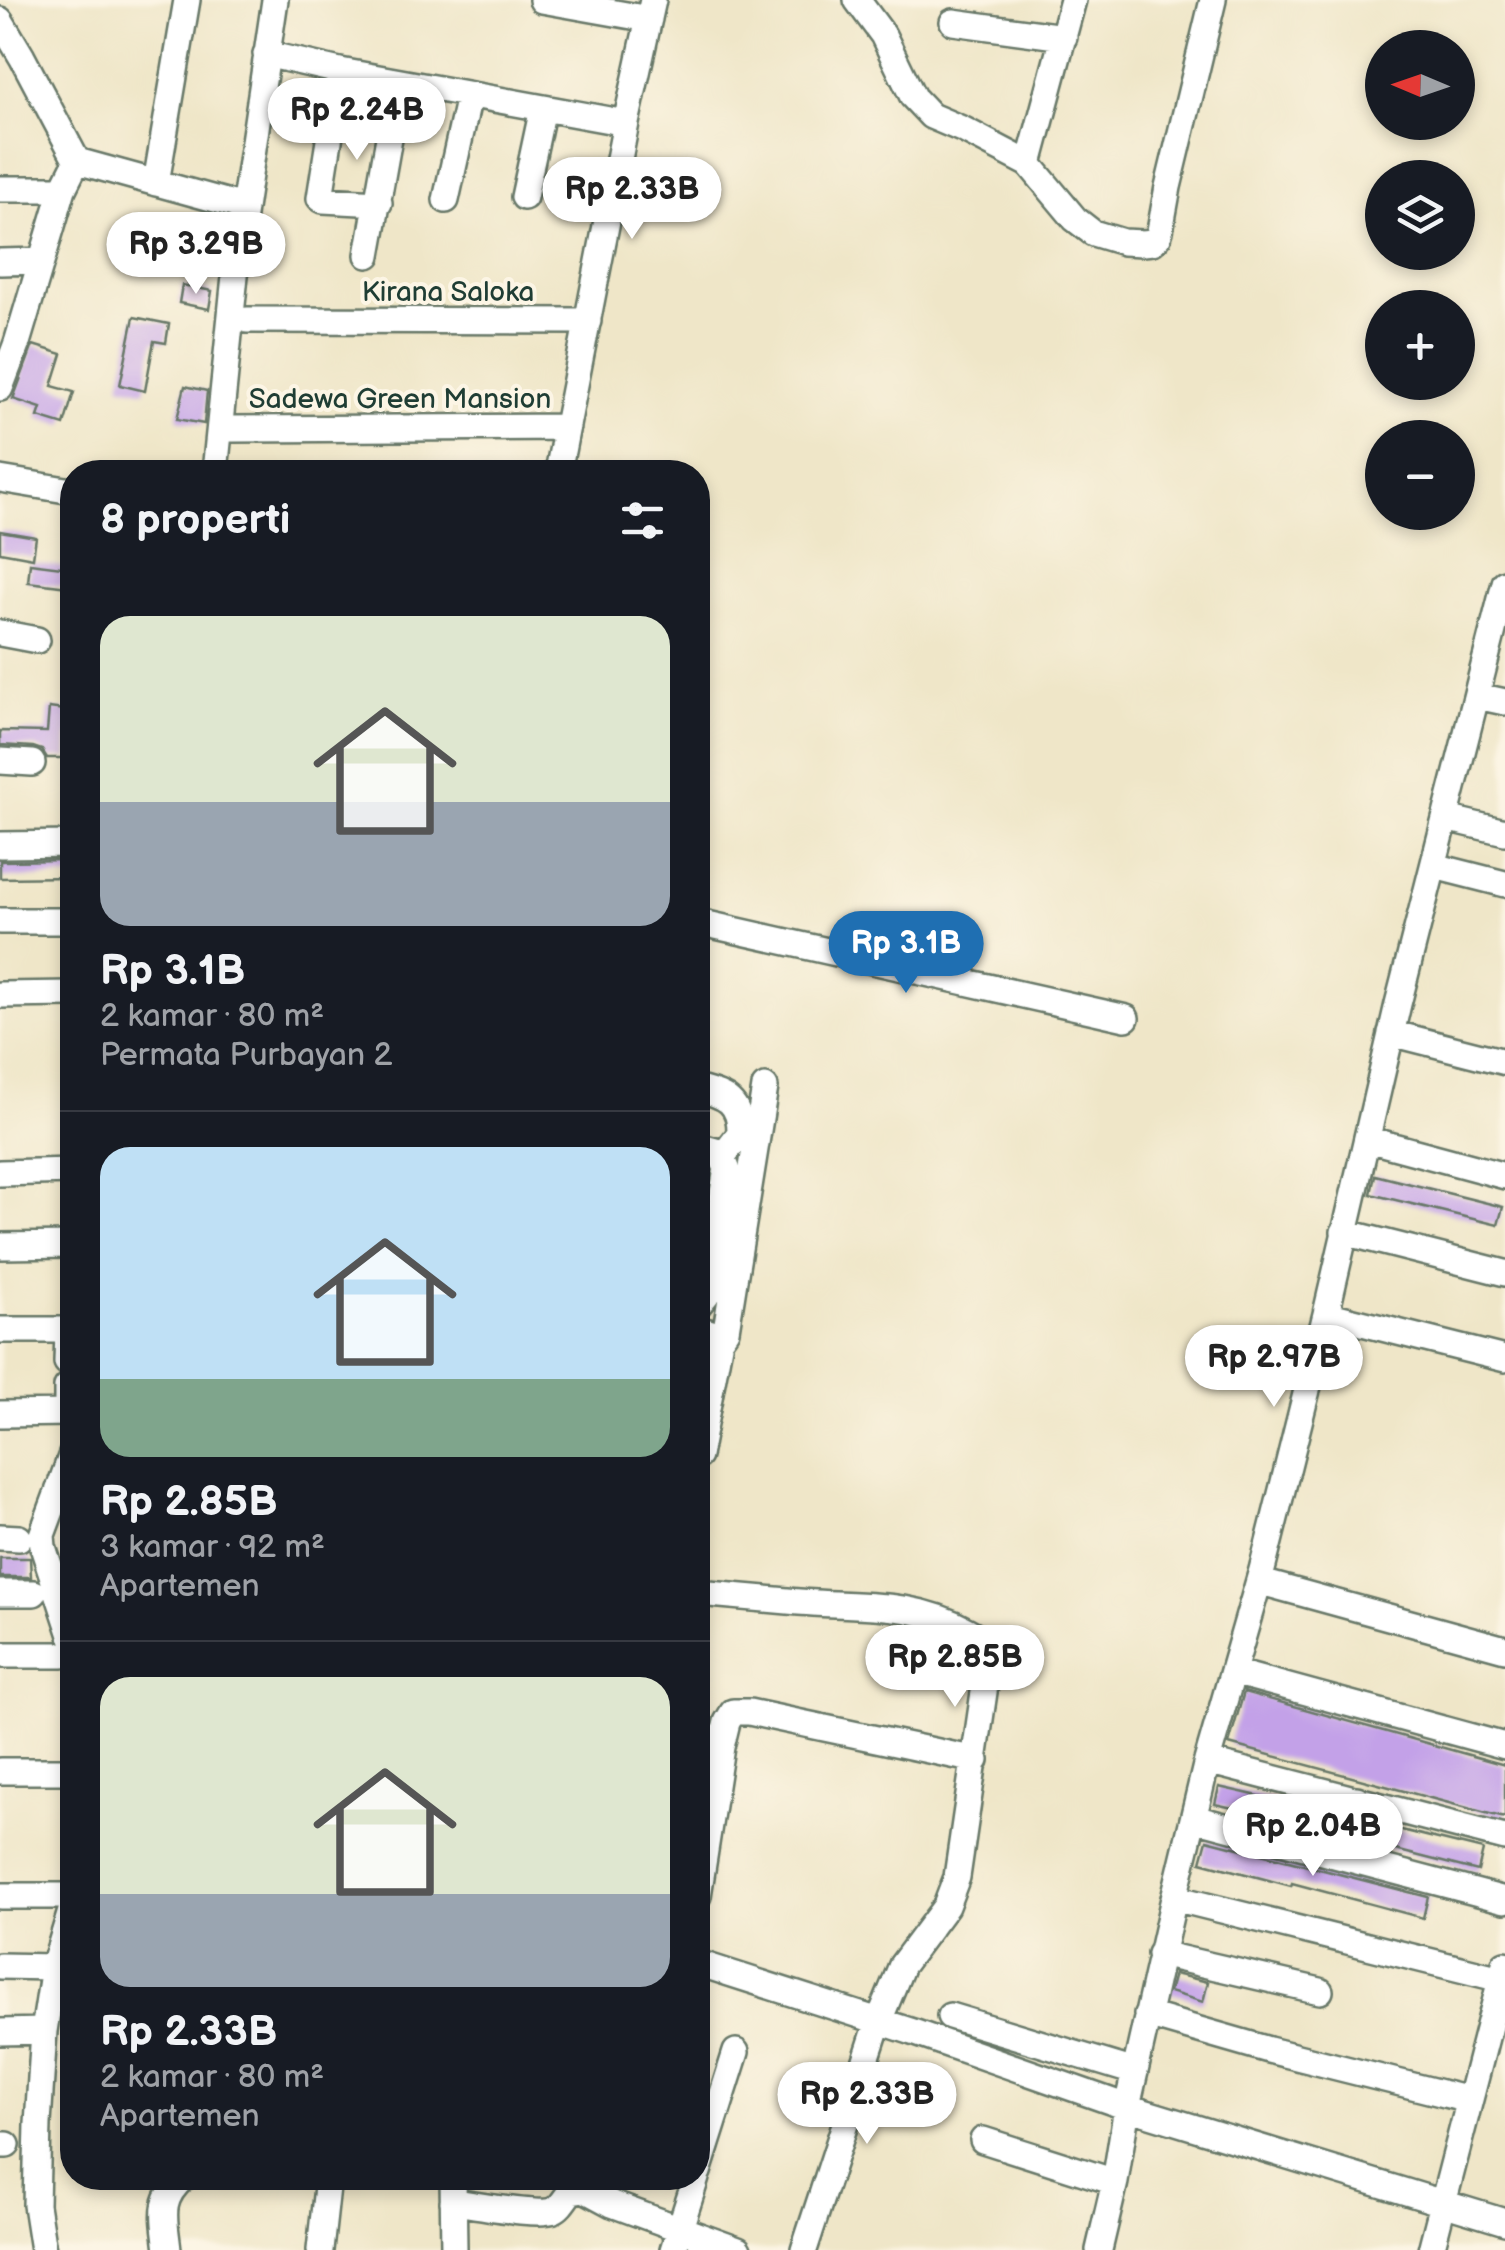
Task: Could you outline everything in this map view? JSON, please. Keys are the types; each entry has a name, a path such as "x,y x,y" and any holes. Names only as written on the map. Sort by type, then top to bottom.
{"street":[{"path":"156,183 188,0"},
{"path":"216,460 236,256 274,0"},
{"path":"542,0 651,10 560,460"},
{"path":"857,0 883,34 921,107 943,122 1030,164 1092,233 1143,243 1158,238 1213,0"},
{"path":"1030,164 1073,0"},
{"path":"0,20 11,57 77,161 244,208"},
{"path":"954,22 1064,37"},
{"path":"266,54 340,72 626,123"},
{"path":"340,72 320,198 379,202"},
{"path":"368,255 400,82"},
{"path":"446,200 469,96"},
{"path":"524,197 543,108"},
{"path":"0,388 9,343 77,161"},
{"path":"0,189 64,189"},
{"path":"0,262 41,261"},
{"name":"Kirana Saloka","path":"247,320 588,321"},
{"name":"Sadewa Green Mansion","path":"233,429 567,427"},
{"path":"0,479 60,489"},
{"path":"1100,2250 1160,1954 1208,1761 1262,1570 1391,1033 1503,600"},
{"path":"0,634 36,640"},
{"path":"1476,696 1505,702"},
{"path":"0,760 32,764"},
{"path":"1446,818 1505,832"},
{"path":"0,845 60,844"},
{"path":"1434,866 1505,884"},
{"path":"0,921 60,921"},
{"path":"710,925 1126,1018"},
{"path":"0,995 60,994"},
{"path":"1391,1033 1505,1062"},
{"path":"710,1289 725,1264 765,1088"},
{"path":"710,1092 721,1094 739,1118 740,1134 722,1156"},
{"path":"1367,1139 1505,1176"},
{"path":"710,1149 719,1152 726,1168 726,1330 710,1334"},
{"path":"0,1173 60,1172"},
{"path":"1344,1232 1505,1273"},
{"path":"0,1246 60,1245"},
{"path":"1326,1314 1504,1355"},
{"path":"0,1330 60,1330"},
{"path":"710,1346 715,1374 710,1398"},
{"path":"0,1414 60,1413"},
{"path":"60,1485 42,1541 60,1613"},
{"path":"1272,1585 1505,1649"},
{"path":"0,1593 34,1593"},
{"path":"710,1593 902,1608 936,1615 983,1639 991,1656 957,1878 951,1896 902,1965 804,2250"},
{"path":"0,1655 60,1646"},
{"path":"1232,1672 1505,1746"},
{"path":"710,1743 738,1710 976,1760"},
{"path":"1208,1761 1505,1838"},
{"path":"0,1771 60,1771"},
{"path":"1342,1856 1357,1798"},
{"path":"1194,1818 1505,1900"},
{"path":"0,1896 60,1896"},
{"path":"1174,1898 1503,1971 1431,2250"},
{"path":"44,2250 36,2205 38,2124 44,2031 60,1948"},
{"path":"1160,1954 1320,1992"},
{"path":"0,1966 54,1968"},
{"path":"710,1966 1127,2107 1505,2222"},
{"path":"1147,2015 1470,2100"},
{"path":"950,2016 1135,2072"},
{"path":"0,2032 44,2031"},
{"path":"710,2134 736,2052"},
{"path":"984,2140 1114,2182"},
{"path":"168,2250 164,2206 170,2190"},
{"path":"320,2250 327,2190"},
{"path":"454,2250 453,2190 550,2211 557,2209 571,2191 578,2190"},
{"path":"586,2190 676,2240 738,2250"},
{"path":"676,2240 692,2190"}],"building":[{"path":"182,285 212,291 209,309 179,303"},
{"path":"134,317 169,324 166,343 154,341 145,391 120,385"},
{"path":"33,345 62,354 52,386 74,392 64,425 38,417 41,408 13,399"},
{"path":"185,386 207,391 204,424 177,419"},
{"path":"0,531 36,537 33,558 0,552"},
{"path":"30,563 60,567 60,586 28,582"},
{"path":"49,708 60,709 60,758 47,758 42,750 33,747 0,745 0,731 47,732"},
{"path":"60,860 60,877 0,878 0,861"},
{"path":"1375,1175 1503,1207 1498,1225 1371,1194"},
{"path":"0,1558 30,1558 31,1577 0,1577"},
{"path":"1244,1692 1505,1765 1505,1818 1229,1744"},
{"path":"1219,1787 1289,1803 1290,1799 1337,1813 1332,1830 1215,1804"},
{"path":"1381,1825 1483,1850 1478,1871 1376,1845"},
{"path":"1207,1840 1428,1897 1423,1918 1201,1862"},
{"path":"1174,1974 1208,1982 1203,2002 1169,1992"}]}
